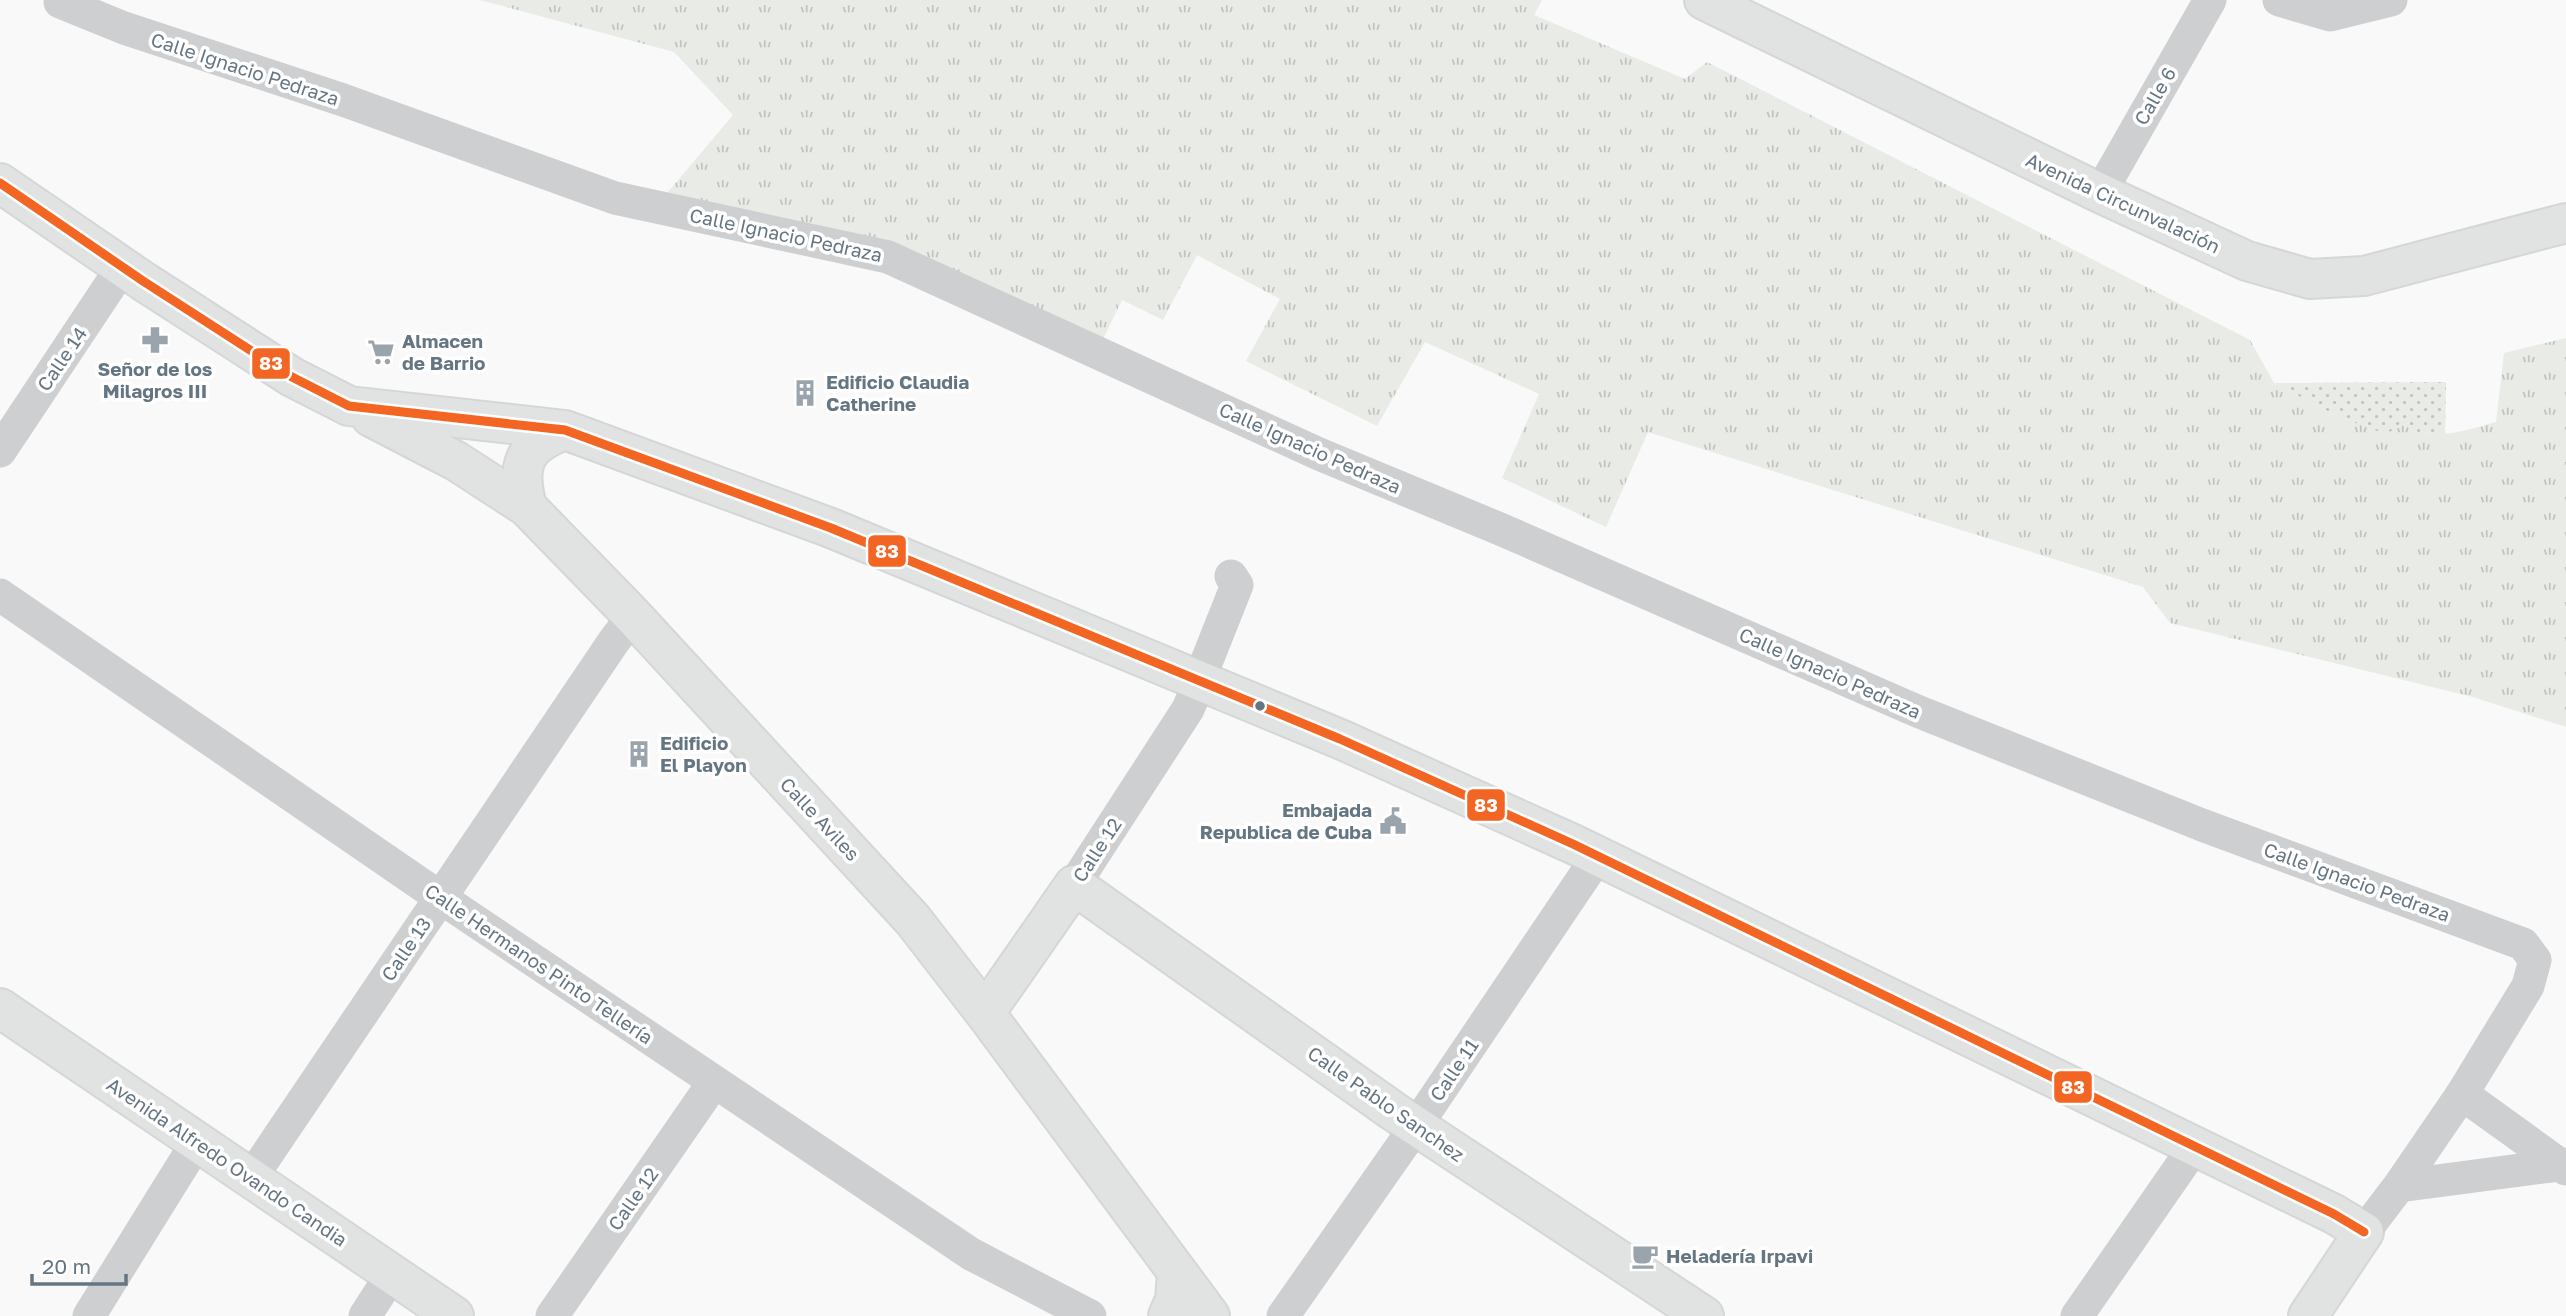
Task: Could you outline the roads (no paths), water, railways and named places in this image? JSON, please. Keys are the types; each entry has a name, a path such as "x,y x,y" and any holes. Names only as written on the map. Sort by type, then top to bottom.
{"main road":[{"name":"Avenida Circunvalación","path":"1704,0 2246,261 2310,279 2364,276 2566,223"},
{"name":"Calle Aviles","path":"0,183 292,377 456,461 527,507 633,616 913,920 1210,1316"},
{"path":"349,406 565,430 831,528 1203,672 1340,739 1598,856 2334,1214 2364,1232 2308,1316"},
{"path":"527,507 521,483 525,460 541,440 565,430"},
{"name":"Calle 12","path":"985,1013 1074,885"},
{"name":"Calle Pablo Sanchez","path":"1074,885 1416,1126 1704,1316"},
{"name":"Avenida Alfredo Ovando Candia","path":"3,1018 197,1142 453,1316"},
{"path":"1168,1316 1175,1300 1177,1273"}],"street":[{"name":"Calle 6","path":"2100,193 2210,0"},
{"path":"2279,0 2330,15 2391,0"},
{"name":"Calle Ignacio Pedraza","path":"60,2 124,28 342,100 615,198 888,257 1319,454 1500,529 1917,710 2202,825 2523,944 2535,960 2528,986 2462,1094"},
{"name":"Calle 14","path":"0,451 123,267"},
{"name":"Calle 12","path":"1074,885 1188,709 1237,585 1231,576"},
{"name":"Calle Hermanos Pinto Tellería","path":"0,595 441,898 971,1254 1090,1316"},
{"name":"Calle 13","path":"251,1178 633,616"},
{"name":"Calle 11","path":"1283,1316 1416,1126 1598,856"},
{"name":"Calle 12","path":"552,1316 713,1082"},
{"path":"2364,1232 2462,1094 2564,1166"},
{"path":"89,1316 197,1142"},
{"path":"2077,1316 2195,1146"},
{"path":"2399,1186 2564,1166"},
{"path":"365,1316 391,1274"}],"place":[{"name":"Señor de los Milagros III","path":"155,340"},
{"name":"Almacen de Barrio","path":"381,352"},
{"name":"Edificio Claudia Catherine","path":"805,393"},
{"name":"Edificio El Playon","path":"639,754"},
{"name":"Embajada Republica de Cuba","path":"1393,821"},
{"name":"Heladería Irpavi","path":"1645,1256"}]}
